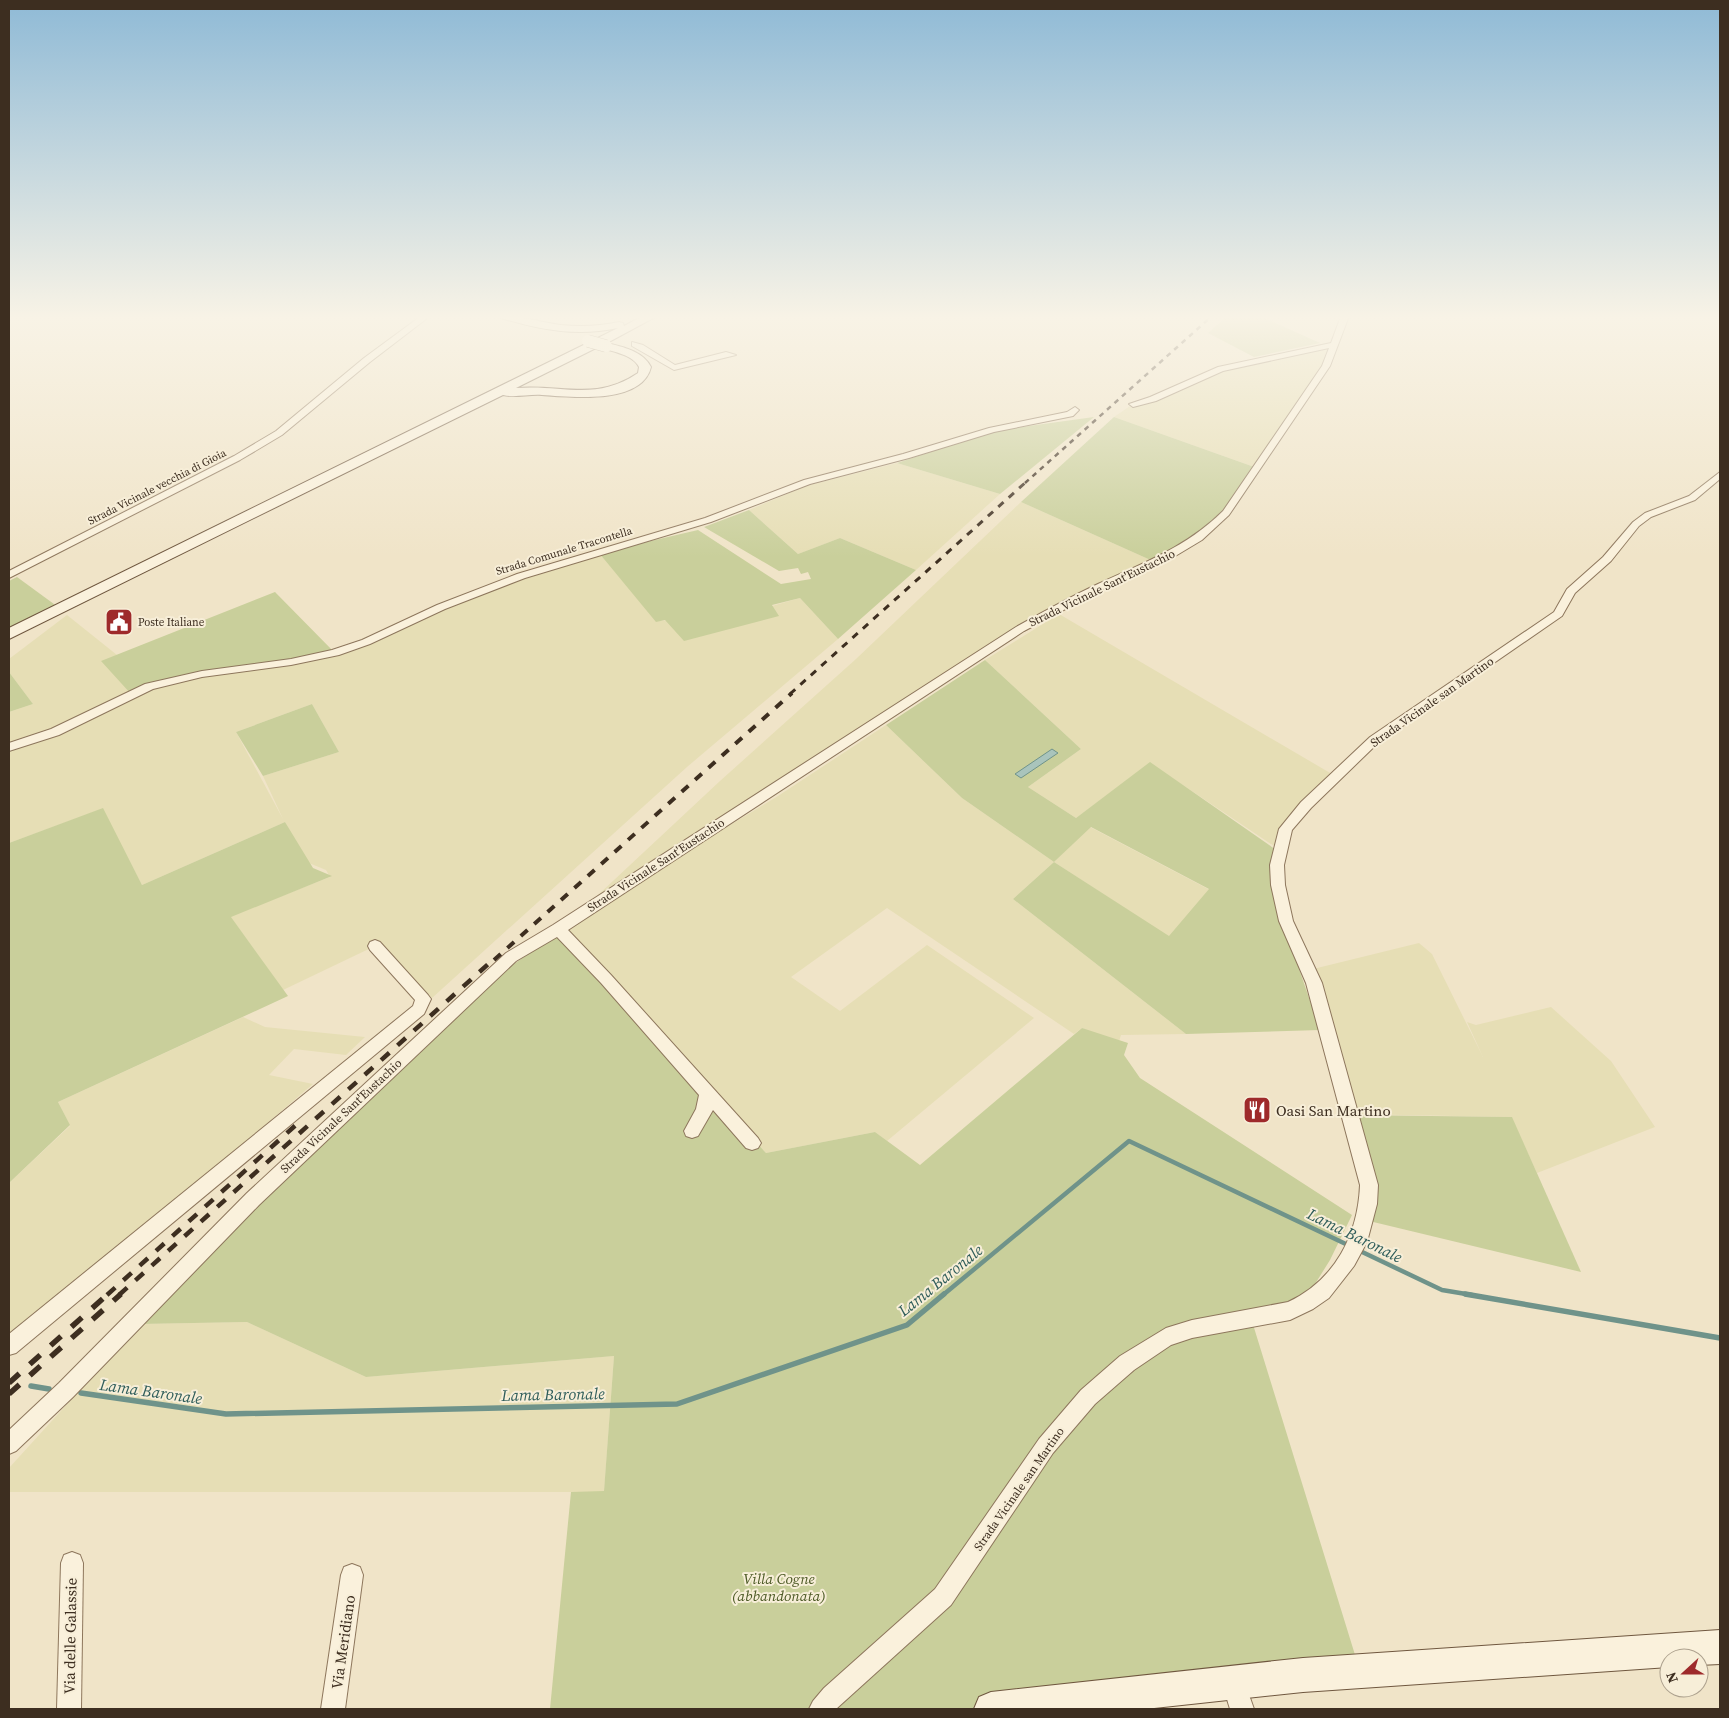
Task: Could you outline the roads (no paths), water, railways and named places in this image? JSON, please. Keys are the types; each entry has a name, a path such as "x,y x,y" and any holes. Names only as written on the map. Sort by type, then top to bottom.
{"main road":[{"path":"9,634 490,396"},
{"path":"463,409 495,396"},
{"path":"9,640 85,596"},
{"path":"991,1709 1238,1696 1303,1675 1720,1647"}],"street":[{"name":"Strada Vicinale vecchia di Gioia","path":"9,574 237,458 279,433 323,396"},
{"path":"1133,404 1159,396"},
{"name":"Strada Vicinale Sant'Eustachio","path":"9,1444 66,1390 253,1199 511,957 558,929 1020,629 1101,586 1175,553 1205,535 1226,513 1306,396"},
{"name":"Strada Comunale Tracontella","path":"9,747 55,732 149,686 202,674 335,654 366,642 441,607 521,576 708,520 807,482 906,456 992,430 1070,414 1075,410"},
{"name":"Strada Vicinale san Martino","path":"821,1709 832,1696 943,1597 1046,1446 1088,1397 1127,1363 1166,1338 1192,1329 1290,1312 1300,1308 1312,1301 1339,1272 1354,1250 1368,1213 1369,1185 1314,983 1284,913 1277,865 1286,829 1306,805 1374,740 1558,614 1571,591 1607,560 1630,529 1642,519 1692,498 1720,475"},
{"path":"558,929 752,1143"},
{"path":"9,1346 418,1010 423,999 376,946"},
{"path":"692,1131 704,1112 708,1093"},
{"name":"Via delle Galassie","path":"69,1709 72,1563"},
{"name":"Via Meridiano","path":"333,1709 352,1575"}],"water":[{"path":"1052,749 1058,753 1021,778 1015,774"}],"waterway":[{"name":"Lama Baronale","path":"943,1295 1129,1141 1350,1246"},
{"name":"Lama Baronale","path":"1358,1250 1442,1290 1472,1295"},
{"name":"Lama Baronale","path":"81,1393 226,1414 677,1404 907,1325 944,1294"},
{"name":"Lama Baronale","path":"1465,1294 1720,1338"},
{"name":"Lama Baronale","path":"31,1386 49,1389"}],"railway":[{"path":"1025,483 1122,396"},
{"path":"790,694 1026,482"},
{"path":"494,960 792,693"},
{"path":"119,1295 495,958"},
{"path":"107,1295 297,1124"},
{"path":"9,1383 108,1294"},
{"path":"9,1394 121,1294"}],"place":[{"name":"Poste Italiane","path":"119,622"},
{"name":"Oasi San Martino","path":"1257,1110"}],"park label":[{"name":"Villa Cogne (abbandonata)","path":"779,1586"}]}
